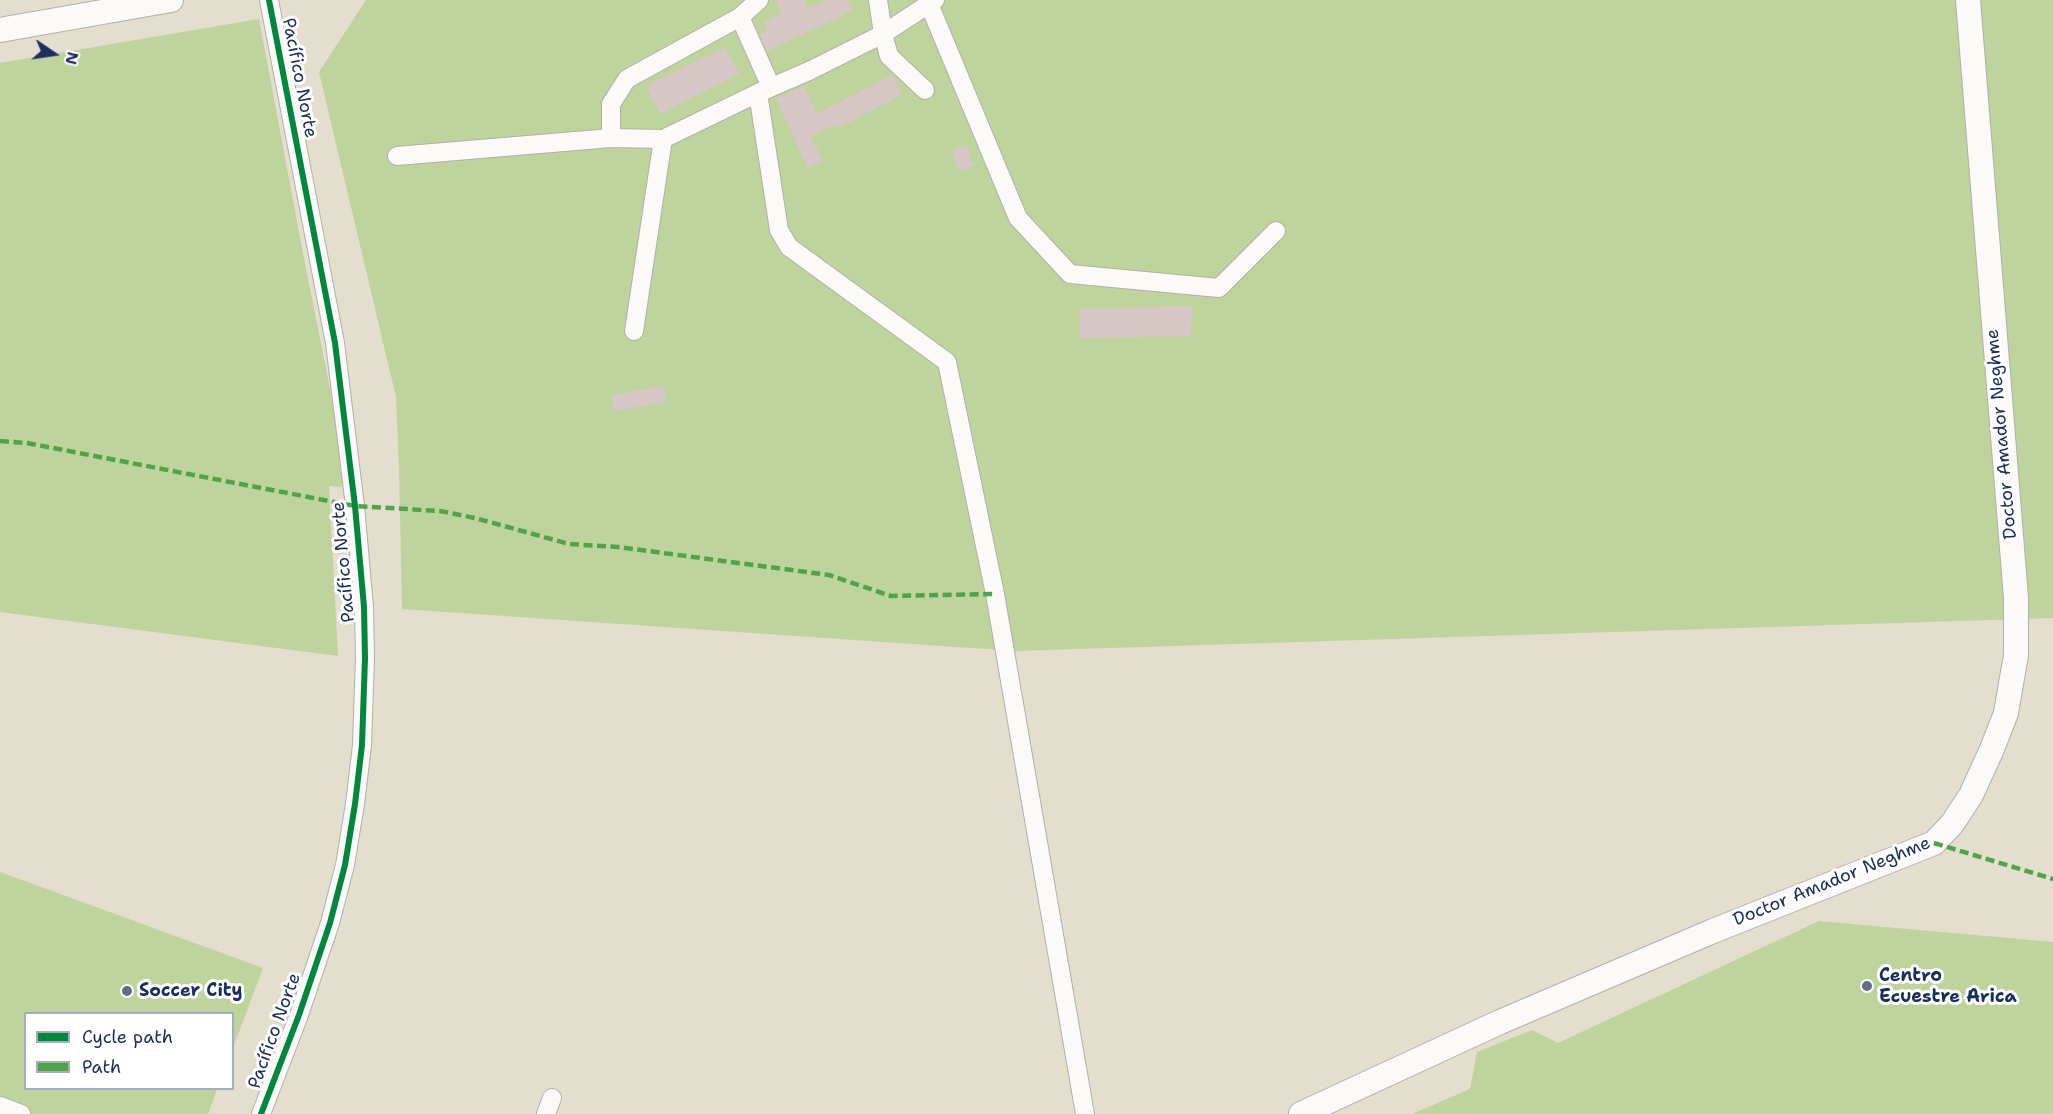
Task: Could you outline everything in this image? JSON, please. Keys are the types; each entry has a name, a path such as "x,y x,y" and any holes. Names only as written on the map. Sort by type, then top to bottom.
{"main road":[{"path":"0,30 171,0"},
{"name":"Doctor Amador Neghme","path":"1301,1114 1500,1022 1713,931 1934,843 1952,824 1971,795 2006,713 2016,655 2016,598 1968,0"}],"street":[{"name":"Pacífico Norte","path":"261,1114 299,1015 330,923 345,865 362,745 365,658 364,607 355,506 335,343 268,0"},
{"path":"611,138 611,104 627,79 740,18 759,0"},
{"path":"878,0 889,56 925,90"},
{"path":"397,156 611,138 663,139 883,34 932,2 1018,218 1070,274 1219,288 1276,231"},
{"path":"740,18 765,90 779,230 789,247 947,362 995,594 1085,1114"},
{"path":"634,331 663,139"},
{"path":"0,1106 21,1114"}],"green space":[{"path":"366,0 2053,0 2053,618 1015,651 402,609 396,397 319,72"},
{"path":"259,19 348,478 341,487 329,486 338,656 0,612 0,63"},
{"name":"Soccer City","path":"0,872 263,968 234,1045 234,1012 24,1012 24,1090 217,1090 208,1114 0,1114"},
{"name":"Centro Ecuestre Arica","path":"1819,921 2053,942 2053,1114 1412,1114 1470,1089 1477,1052 1532,1030 1558,1043"}],"building":[{"path":"776,0 804,0 808,9 827,0 847,0 852,11 767,51 760,34 768,30 764,22 782,13"},
{"path":"725,47 739,74 660,114 646,86"},
{"path":"892,75 902,95 838,128 836,124 811,136 823,161 808,168 776,99 804,86 817,114"},
{"path":"966,145 974,165 959,171 952,151"},
{"path":"1192,306 1191,336 1080,338 1080,309"},
{"path":"663,386 666,402 614,411 611,395"}],"marked path":[{"path":"0,441 27,443 355,506 440,511 475,518 569,544 618,547 829,575 891,596 995,594"},
{"path":"1934,843 2053,879"}],"cycle path":[{"path":"261,1114 299,1015 330,923 345,865 362,745 365,658 364,607 355,506 335,343 269,0"}],"place":[{"name":"Centro Ecuestre Arica","path":"1867,986"},
{"name":"Soccer City","path":"127,991"}]}
